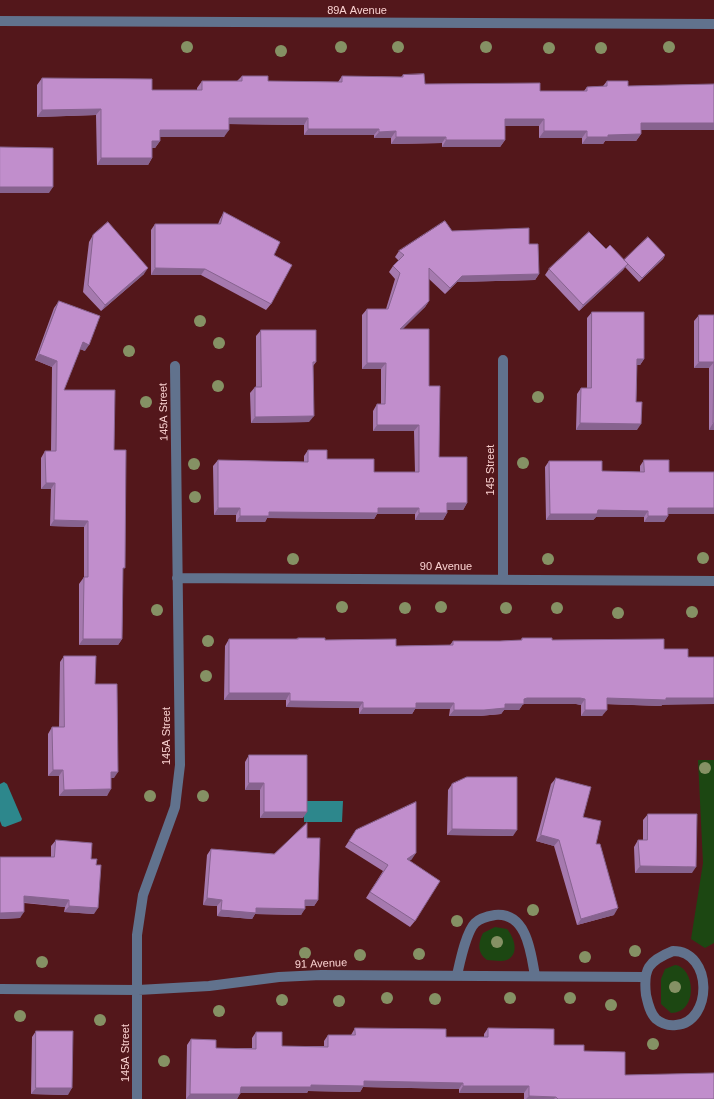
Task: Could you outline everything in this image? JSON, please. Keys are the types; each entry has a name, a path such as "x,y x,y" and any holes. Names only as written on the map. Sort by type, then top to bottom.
{"street":[{"name":"89A Avenue","path":"0,21 714,24"},
{"name":"145 Street","path":"503,360 503,580"},
{"name":"145A Street","path":"137,1099 137,935 139,914 143,895 174,807 180,766 175,366"},
{"name":"90 Avenue","path":"177,578 714,581"},
{"path":"457,975 469,935 475,922 487,916 500,915 511,918 522,928 530,949 535,976"},
{"path":"672,952 682,952 688,954 698,963 702,978 699,1010 693,1019 684,1025 671,1026 659,1022 651,1014 644,977 649,966 658,957 672,952"},
{"name":"91 Avenue","path":"0,989 138,990 209,986 279,977 322,975 644,977"}],"green space":[{"path":"698,760 714,760 714,943 705,948 691,939 703,863"},
{"path":"495,927 507,929 514,941 515,950 511,957 507,960 487,960 481,954 479,944 483,933"},
{"path":"675,965 682,968 687,973 691,990 690,998 686,1006 680,1011 671,1013 661,1004 661,979 665,969"}],"water":[{"path":"4,782 7,784 22,819 21,821 5,827 2,826 0,821 0,784"},
{"path":"304,801 343,801 342,822 304,822"}],"building":[{"path":"424,74 425,84 540,83 540,91 587,91 587,87 607,86 607,81 628,81 628,86 714,84 714,123 641,123 641,134 587,137 587,131 544,131 544,119 505,119 505,140 446,140 446,137 396,137 396,131 379,132 379,129 308,129 308,118 229,118 229,130 160,130 160,141 152,141 152,158 101,158 101,109 42,110 42,78 152,79 152,90 202,90 202,81 242,81 242,76 268,76 268,81 342,82 342,76 403,77 403,75"},
{"path":"0,147 53,148 53,187 0,187"},
{"path":"224,212 280,242 274,255 292,265 271,304 205,269 155,268 155,224 220,224"},
{"path":"445,221 452,231 529,228 529,244 538,244 539,274 462,276 450,288 429,268 429,301 400,329 429,329 429,386 440,386 439,457 467,457 467,503 447,503 447,513 419,513 419,508 378,508 378,513 269,512 269,516 240,516 240,508 218,508 218,460 308,462 308,450 327,450 327,459 374,459 374,472 419,472 419,425 377,425 377,404 385,404 386,363 367,363 367,309 388,309 400,273 393,266 404,255 399,251"},
{"path":"108,222 148,268 105,305 88,285 93,235"},
{"path":"589,232 606,249 610,245 628,264 583,305 549,269"},
{"path":"648,237 665,255 642,278 624,260"},
{"path":"59,301 100,316 89,345 83,342 64,390 115,390 114,450 126,450 125,568 123,568 122,639 83,639 84,577 88,577 88,521 54,520 55,483 46,483 45,451 56,451 57,361 39,354"},
{"path":"592,312 644,312 644,359 637,359 636,402 642,402 641,424 580,423 581,388 591,388"},
{"path":"699,315 714,315 714,362 699,362"},
{"path":"261,330 316,330 316,362 313,362 314,416 255,417 255,387 261,387"},
{"path":"714,362 714,423 713,423"},
{"path":"644,460 669,460 669,472 714,472 714,508 668,508 668,516 648,516 648,511 598,510 597,514 550,514 549,461 602,461 602,471 644,472"},
{"path":"325,638 325,640 396,639 396,646 453,645 453,641 500,641 522,640 522,638 552,638 552,640 664,639 664,649 688,649 688,657 714,657 714,698 666,698 666,700 607,698 607,710 585,710 585,699 527,698 524,699 524,704 505,704 505,708 454,710 454,703 416,703 416,708 363,708 363,702 290,701 290,693 229,693 229,639"},
{"path":"64,656 96,656 95,684 117,684 118,772 111,772 111,789 64,790 63,770 53,770 52,727 64,727"},
{"path":"249,755 307,755 307,812 264,812 264,783 249,783"},
{"path":"467,777 517,777 517,830 452,829 452,784"},
{"path":"556,778 591,787 583,817 601,821 596,844 600,844 618,908 581,919 559,840 541,835"},
{"path":"416,802 416,853 407,859 440,881 415,921 370,892 388,865 349,841 356,830"},
{"path":"648,814 697,814 696,867 640,866 638,840 647,840"},
{"path":"307,823 307,838 320,838 318,900 305,900 305,909 256,908 256,913 221,910 222,900 207,898 211,849 274,854"},
{"path":"56,840 92,843 91,859 97,859 96,865 101,865 98,908 69,906 69,900 24,896 24,912 0,913 0,857 54,857"},
{"path":"355,1028 446,1029 446,1037 488,1037 488,1028 554,1029 554,1045 584,1045 584,1051 625,1052 625,1075 714,1073 714,1099 558,1099 556,1097 529,1096 529,1086 463,1086 463,1083 364,1081 364,1086 311,1085 311,1087 241,1087 240,1094 190,1094 191,1039 216,1040 216,1048 256,1049 256,1032 282,1032 282,1046 328,1047 328,1035 355,1035"},
{"path":"36,1031 73,1031 72,1088 36,1088"}]}
